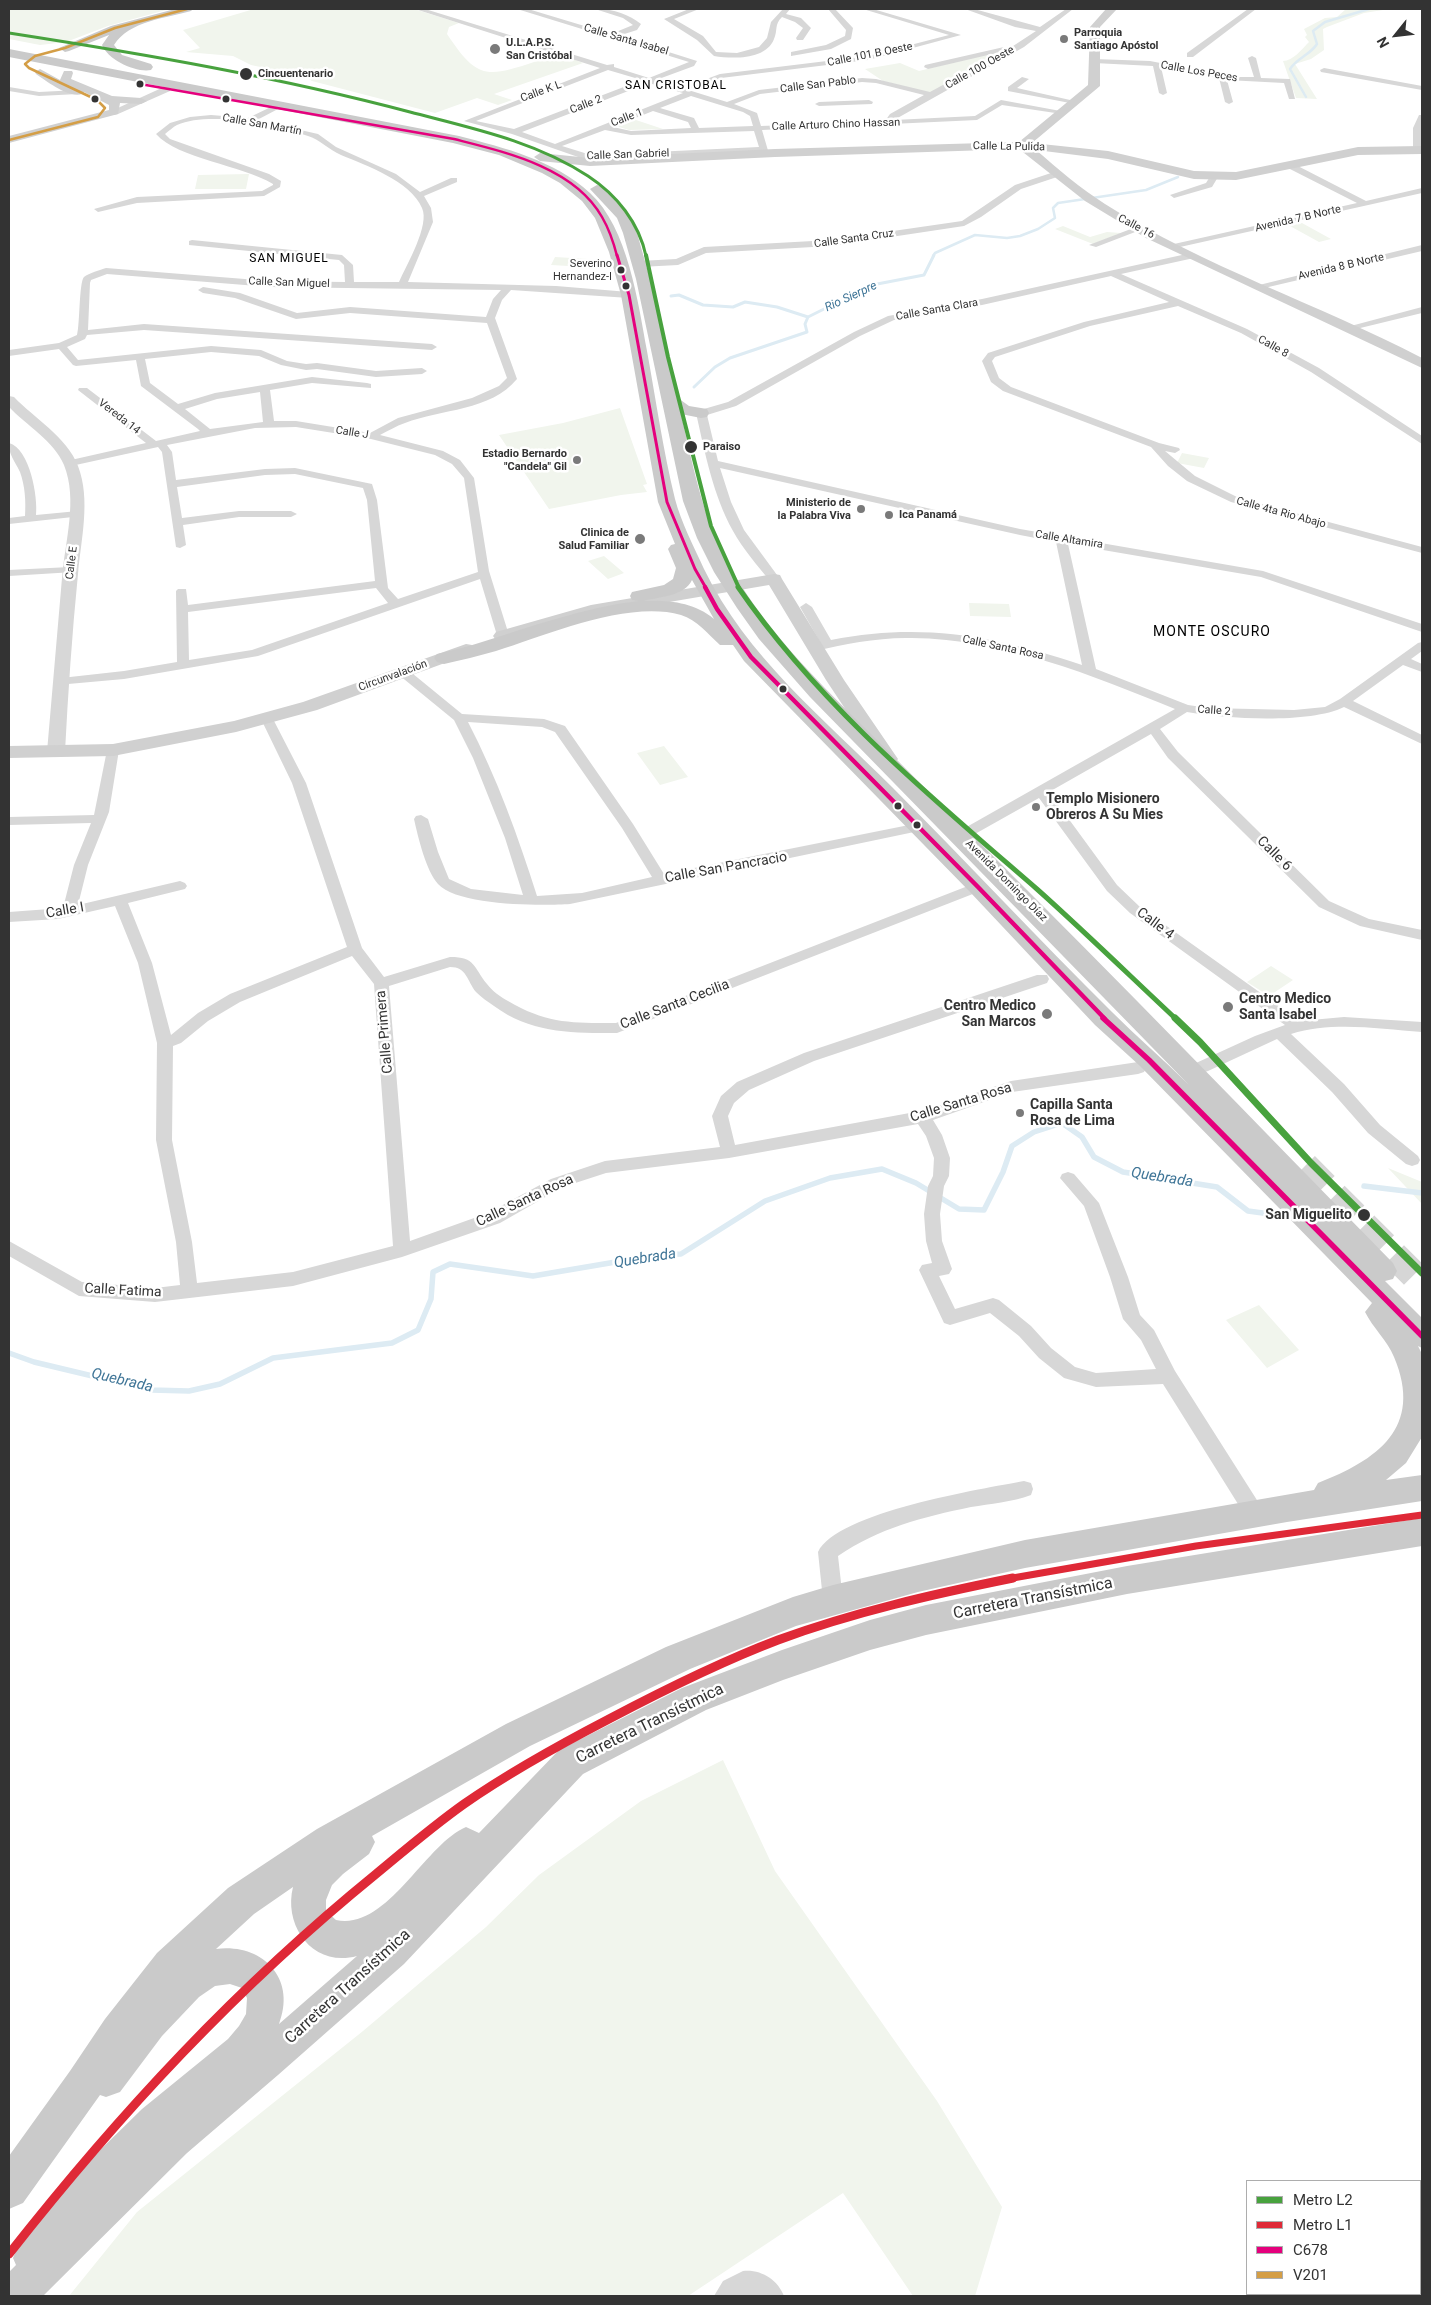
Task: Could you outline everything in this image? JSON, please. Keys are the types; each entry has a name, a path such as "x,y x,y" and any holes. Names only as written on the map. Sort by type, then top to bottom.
{"main road":[{"path":"26,63 35,56 133,24 187,9"},
{"path":"1022,145 1094,86 1095,27 1104,15 1112,9"},
{"path":"12,44 58,44 71,42 101,30 133,24"},
{"path":"100,58 100,44 106,36 133,24"},
{"path":"133,24 113,37 110,41 109,49 118,57 150,68"},
{"path":"12,44 56,50 85,49 100,58 358,107 443,129"},
{"name":"Avenida Domingo Díaz","path":"12,44 494,140 540,157 584,169 602,194 623,217 640,264 692,501 700,527 718,565 743,604 777,648 816,692 1131,1009 1422,1311"},
{"name":"Avenida Domingo Díaz","path":"9,53 454,139 504,152 529,161 565,180 587,198 602,217 616,252 629,295 668,502 695,569 717,610 751,657 978,887 1104,1019 1149,1060 1422,1336"},
{"path":"9,58 26,63 28,68 40,72 71,78 166,89 404,129"},
{"path":"71,78 100,58"},
{"path":"71,78 78,92 104,105 104,112 98,117"},
{"path":"9,140 114,112 115,104 110,99 71,78"},
{"path":"110,99 141,101"},
{"path":"1036,134 1040,140 1065,149"},
{"name":"Calle La Pulida","path":"584,169 769,140 1022,145 1108,155 1194,175 1214,177 1236,176 1358,151 1419,150"},
{"name":"Calle 16","path":"1022,145 1090,199 1139,230 1191,256 1352,327 1422,364"},
{"path":"1038,158 1040,154 1047,151 1065,149"},
{"path":"669,398 673,405 683,410 701,413"},
{"path":"450,655 502,632 569,609 655,593 678,586 682,582 685,572 684,564 677,548 680,533"},
{"path":"774,579 821,645 896,771"},
{"name":"Circunvalación","path":"9,752 113,750 267,719 310,706 517,631 574,614 774,579"},
{"path":"450,655 494,645 572,620 653,606 672,606 691,611 706,620 737,650 751,657"},
{"path":"1131,1009 1166,1032 1305,1166"},
{"path":"1104,1019 1138,1068 1422,1355"},
{"path":"1287,1508 1348,1485 1381,1468 1400,1450 1412,1431 1418,1398 1414,1370 1399,1337 1374,1306"},
{"path":"9,2189 84,2085 118,2032 170,1966 241,1901 328,1841 518,1734 660,1665 793,1612 833,1600 1024,1554 1287,1508 1422,1488"},
{"name":"Carretera Transístmica","path":"14,2296 173,2139 391,1951 571,1762 694,1699 870,1635 926,1620 1127,1580 1422,1532"},
{"path":"474,1759 346,1849 323,1868 311,1887 308,1899 308,1909 312,1922 320,1932 338,1941 350,1941 374,1932 413,1899 479,1833 571,1762"},
{"path":"9,2193 182,1987 198,1975 223,1966 246,1967 255,1973 261,1983 264,2007 258,2031 251,2041 241,2052 160,2117 116,2160 63,2220 9,2291"}],"street":[{"path":"418,9 762,111"},
{"path":"432,9 612,66"},
{"name":"Calle Santa Isabel","path":"521,9 693,61 691,64 653,78"},
{"path":"599,9 626,17 637,24 634,28 612,36"},
{"path":"695,9 684,10 669,20 700,38 710,50 719,55 749,53 764,46 771,38 772,24 787,9"},
{"path":"794,54 828,47 848,37 850,30 831,9"},
{"name":"Calle 101 B Oeste","path":"693,90 720,76 868,58 961,35 866,9"},
{"path":"968,9 1018,25 1042,30"},
{"name":"Calle 100 Oeste","path":"887,123 893,116 1021,45 1070,9"},
{"path":"1190,55 1252,9"},
{"path":"781,15 804,24 807,28 800,38"},
{"path":"928,67 1021,45"},
{"path":"1252,58 1258,80"},
{"name":"Calle Los Peces","path":"1094,62 1158,65 1222,78 1287,81 1292,97"},
{"path":"1158,65 1163,93"},
{"name":"Calle K L","path":"468,121 612,66"},
{"path":"1324,70 1422,88"},
{"path":"9,89 39,94 71,78"},
{"name":"Calle 2","path":"515,132 653,78"},
{"path":"1222,78 1229,102"},
{"path":"1025,79 1011,89 1075,102"},
{"name":"Calle San Pablo","path":"731,102 759,92 870,80 932,95"},
{"path":"813,86 823,115 870,102"},
{"path":"114,112 166,89"},
{"name":"Calle 1","path":"556,146 653,108 693,90"},
{"path":"731,102 752,112 758,128 769,140"},
{"name":"Calle Arturo Chino Hassan","path":"604,127 631,132 758,128 769,140 823,115 887,123 977,118 1001,102 1062,112"},
{"path":"249,121 275,107"},
{"path":"653,108 692,120 696,130"},
{"path":"1419,150 1417,128 1422,116"},
{"name":"Calle San Martín","path":"98,209 136,200 270,191 276,187 278,183 270,177 177,146 163,139 160,134 165,128 176,124 220,117 249,121 318,136 328,147 362,160 420,195"},
{"name":"Calle San Gabriel","path":"468,121 515,132 581,156 591,157 769,140"},
{"path":"1289,164 1365,204"},
{"name":"Calle Santa Cruz","path":"640,264 678,262 704,250 831,243 964,223 981,215 1011,191 1028,183 1057,174"},
{"path":"1174,195 1209,185 1214,177"},
{"path":"403,284 429,222 430,213 420,195 454,180"},
{"name":"Avenida 7 B Norte","path":"1174,247 1422,192"},
{"path":"1093,245 1139,230"},
{"path":"192,242 342,258 348,265 350,284"},
{"name":"Avenida 8 B Norte","path":"1260,286 1422,248"},
{"name":"Calle Santa Clara","path":"701,413 732,404 857,334 891,318 1113,274 1191,256"},
{"name":"Calle San Miguel","path":"83,333 85,322 85,283 88,278 106,271 270,284 403,284 509,287 629,295"},
{"name":"Calle 8","path":"1113,274 1244,331 1315,370 1422,441"},
{"path":"371,436 401,420 480,398 498,391 507,385 512,379 490,320 498,299 509,287"},
{"path":"203,290 237,295 296,316 350,310 444,315 490,320"},
{"path":"1175,450 1155,445 1007,389 996,380 987,361 991,355 1034,340 1087,324 1177,303"},
{"path":"1352,327 1422,310"},
{"path":"9,353 61,346 82,337 83,333 144,327 432,347"},
{"path":"61,346 76,363 211,348 261,353 284,364 306,367 317,366 376,374 422,371"},
{"path":"140,356 145,384 202,427 207,433"},
{"path":"177,408 215,396 312,380 367,386"},
{"path":"265,388 269,425"},
{"name":"Vereda 14","path":"83,390 157,444"},
{"name":"Calle E","path":"11,404 54,443 71,463 76,487 78,514 70,570 56,752"},
{"path":"701,413 713,463 729,512 739,531 774,579"},
{"name":"Calle J","path":"71,463 207,433 255,425 296,424 371,436 439,454 456,462 471,483 484,574 502,632"},
{"path":"157,444 167,452 180,545"},
{"name":"Calle 4ta Rio Abajo","path":"1155,445 1172,466 1187,477 1235,500 1422,550"},
{"path":"9,446 19,457 28,477 33,501 30,519"},
{"name":"Calle Altamira","path":"713,463 977,523 1263,574 1422,628"},
{"path":"172,484 265,472 295,471 368,486 372,500 382,589 396,604"},
{"path":"9,521 78,514"},
{"path":"177,522 239,514 291,514"},
{"path":"1061,538 1090,670"},
{"path":"9,573 70,570"},
{"path":"61,682 124,675 254,653 484,574"},
{"path":"182,609 381,584"},
{"path":"182,592 183,665"},
{"path":"806,607 821,645"},
{"name":"Calle Santa Rosa","path":"821,645 891,635 936,636 1014,648 1090,670 1185,708"},
{"name":"Calle 2","path":"961,836 1185,708 1209,712 1294,714 1328,710 1344,702 1404,661 1422,646"},
{"path":"1404,661 1422,668"},
{"path":"403,672 459,718 480,758 508,829 531,900"},
{"path":"1344,702 1422,740"},
{"path":"459,718 544,723 560,729 628,827 661,880"},
{"name":"Calle Primera","path":"267,719 299,782 355,949 381,982 402,1250"},
{"name":"Calle 6","path":"1153,728 1174,755 1324,904 1365,923 1422,935"},
{"path":"70,910 81,865 100,818 113,750"},
{"name":"Calle 4","path":"1041,791 1112,888 1151,921 1298,1027"},
{"path":"9,821 100,818"},
{"name":"Calle San Pancracio","path":"420,818 422,831 442,881 458,890 478,895 531,900 570,899 798,855 919,827"},
{"name":"Calle I","path":"9,917 58,914 180,886"},
{"name":"Calle Santa Cecilia","path":"381,982 450,962 461,962 468,966 482,989 501,1004 534,1021 567,1028 617,1028 978,887"},
{"path":"120,900 145,963 165,1043 164,1140 184,1242 189,1291"},
{"path":"165,1043 176,1039 203,1017 235,998 355,949"},
{"path":"729,1152 720,1116 727,1100 743,1086 809,1057 1042,978"},
{"path":"1202,1067 1298,1027 1333,1023 1422,1027"},
{"path":"1280,1033 1338,1088 1374,1129 1412,1160"},
{"name":"Calle Santa Rosa","path":"189,1291 293,1279 402,1250 494,1218 557,1183 605,1167 729,1152 922,1117 1010,1087 1138,1068"},
{"path":"922,1117 934,1135 942,1158 941,1176 932,1214 934,1241 943,1269 928,1270 950,1318 993,1305 1025,1330 1045,1353 1070,1373 1096,1380 1168,1376"},
{"path":"1068,1178 1091,1203 1119,1277 1132,1319 1148,1335 1168,1376 1254,1514"},
{"name":"Calle Fatima","path":"9,1248 79,1289 155,1295 189,1291"},
{"path":"833,1600 828,1552 842,1542 892,1517 1024,1489"},
{"path":"727,2296 735,2287 751,2282 759,2285 771,2296"}],"shaded area":[{"path":"9,9 166,10 108,26 66,42 40,45 9,39"},
{"path":"254,9 414,9 459,23 449,27 447,34 467,60 475,67 484,71 504,71 554,55 560,55 583,63 494,94 512,100 498,105 477,98 435,113 312,81 303,76 251,65 233,56 186,52 200,48 183,30"},
{"path":"1346,9 1416,9 1383,10 1364,13 1323,29 1324,50 1311,59 1295,64 1317,99 1296,98 1283,61 1294,57 1309,42 1305,37 1307,35 1304,29 1325,18 1337,17"},
{"path":"1000,51 1004,52 931,93 883,81 865,69 900,63 919,71"},
{"path":"633,119 663,129 629,130 616,126"},
{"path":"249,174 246,189 195,189 198,175"},
{"path":"1302,223 1331,239 1319,242 1290,226"},
{"path":"1063,226 1090,237 1107,232 1121,233 1093,244 1055,229"},
{"path":"555,257 589,259 586,267 551,265"},
{"name":"Estadio Bernardo \"Candela\" Gil","path":"620,408 647,484 643,485 647,492 549,509 499,435 563,423"},
{"path":"1182,453 1209,458 1204,468 1177,463"},
{"path":"604,556 624,573 608,579 588,561"},
{"path":"969,603 1009,604 1011,617 970,616"},
{"path":"664,746 688,777 660,785 637,753"},
{"path":"1271,966 1293,980 1269,996 1247,982"},
{"path":"1388,1168 1422,1182 1422,1204"},
{"path":"1259,1305 1299,1350 1267,1368 1226,1320"},
{"path":"723,1760 775,1871 937,2101 1002,2207 975,2296 913,2296 843,2193 688,2296 69,2296 137,2212 363,2031 486,1927 539,1875 641,1801"}],"waterway":[{"name":"Rio Sierpre","path":"1306,97 1290,69 1317,44 1313,31 1325,22 1369,9"},
{"name":"Rio Sierpre","path":"933,256 935,253 975,235 1007,238 1020,236 1038,229 1055,218 1053,208 1058,203 1146,190 1178,177"},
{"name":"Rio Sierpre","path":"808,317 872,285 924,275 934,255"},
{"path":"671,296 679,295 703,305 733,307 745,302 777,307 808,317"},
{"name":"Rio Sierpre","path":"694,387 715,367 730,358 807,332 805,324 808,317"},
{"name":"Quebrada","path":"9,1353 34,1362 151,1390 189,1391 220,1384 273,1358 392,1343 418,1330 431,1299 433,1272 450,1264 533,1276 657,1255 681,1254 765,1201 830,1178 882,1169 916,1183 959,1209 984,1210 1003,1172 1012,1146 1034,1132 1062,1123 1082,1137 1094,1157 1123,1172 1217,1187 1248,1211 1270,1214"},
{"name":"Quebrada","path":"1364,1186 1422,1193"}],"tunnel":[{"path":"1305,1166 1422,1283"}],"metro line":[{"name":"L2","path":"9,33 217,68 371,102 522,144 560,160 598,183 623,208 642,238 668,357 711,526 735,583 766,628 811,681 926,792 1041,893 1200,1042 1311,1163 1422,1273"},
{"name":"L1","path":"9,2254 138,2098 232,2001 331,1910 464,1804 537,1759 621,1713 755,1649 826,1624 899,1604 972,1586 1121,1558 1422,1515"}],"transit line":[{"name":"V201","path":"9,140 98,117 105,108 97,100 29,68 25,64 35,56 65,48 115,28 187,9"},
{"name":"C678","path":"140,84 454,139 504,152 547,170 565,180 587,198 602,217 616,252 629,295 667,502 695,569 717,609 751,657 978,887 1104,1019 1149,1060 1422,1336"}],"place":[{"name":"Parroquia Santiago Apóstol","path":"1064,39"},
{"name":"U.L.A.P.S. San Cristóbal","path":"495,49"},
{"name":"Cincuentenario","path":"246,74"},
{"name":"Severino Hernandez-I","path":"621,270"},
{"name":"Paraiso","path":"691,447"},
{"name":"Estadio Bernardo \"Candela\" Gil","path":"577,460"},
{"name":"Ministerio de la Palabra Viva","path":"861,509"},
{"name":"Ica Panamá","path":"889,515"},
{"name":"Clinica de Salud Familiar","path":"640,539"},
{"name":"Templo Misionero Obreros A Su Mies","path":"1036,807"},
{"name":"Centro Medico Santa Isabel","path":"1228,1007"},
{"name":"Centro Medico San Marcos","path":"1047,1014"},
{"name":"Capilla Santa Rosa de Lima","path":"1020,1113"},
{"name":"San Miguelito","path":"1364,1215"}],"district":[{"name":"SAN CRISTOBAL","path":"676,86"},
{"name":"SAN MIGUEL","path":"289,259"},
{"name":"MONTE OSCURO","path":"1212,632"}]}
